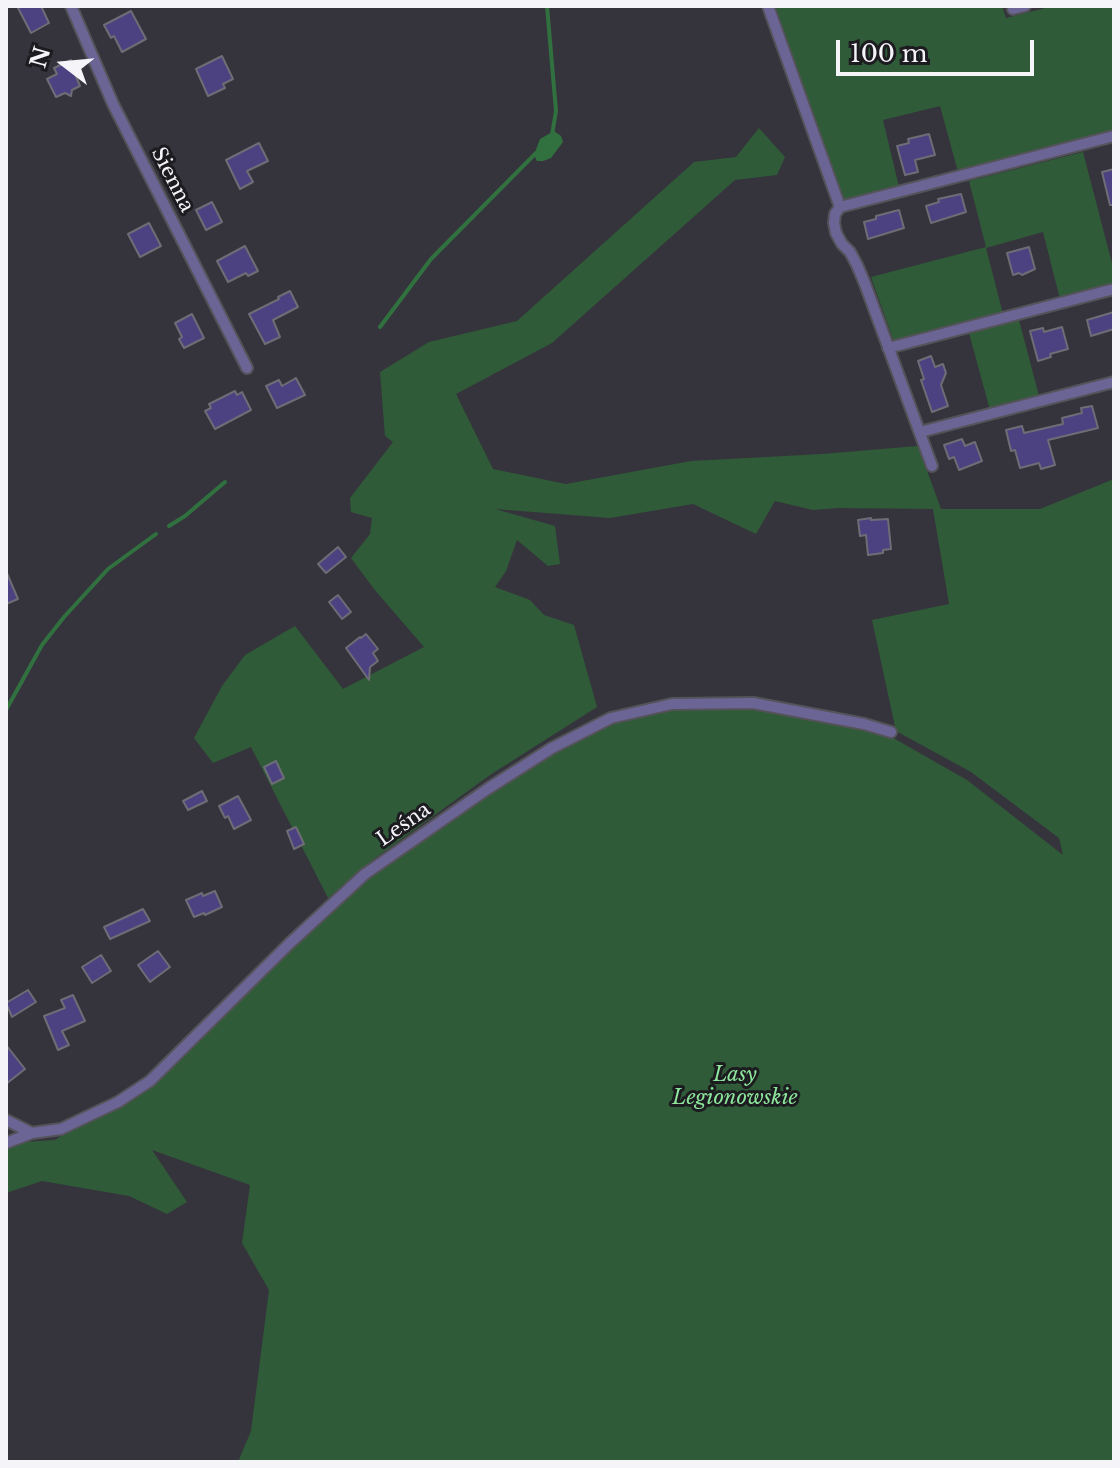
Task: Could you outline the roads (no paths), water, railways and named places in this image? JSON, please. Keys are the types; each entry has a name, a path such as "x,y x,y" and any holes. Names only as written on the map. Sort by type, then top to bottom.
{"street":[{"name":"Sienna","path":"71,6 113,104 247,368"},
{"path":"768,6 840,207"},
{"path":"1013,9 1025,6"},
{"path":"932,466 857,265 836,233 835,214 840,207 1114,136"},
{"path":"888,348 1114,289"},
{"path":"920,432 1114,382"},
{"name":"Leśna","path":"6,1143 32,1133 61,1129 118,1102 150,1081 365,874 552,748 611,718 672,704 753,703 891,732"},
{"path":"6,1120 32,1133"}],"waterway":[{"path":"547,6 556,111 552,135"},
{"path":"380,327 431,259 536,153"},
{"path":"169,526 225,482"},
{"path":"6,710 42,645 64,617 108,569 156,534"}],"park label":[{"name":"Lasy Legionowskie","path":"735,1086"}]}
